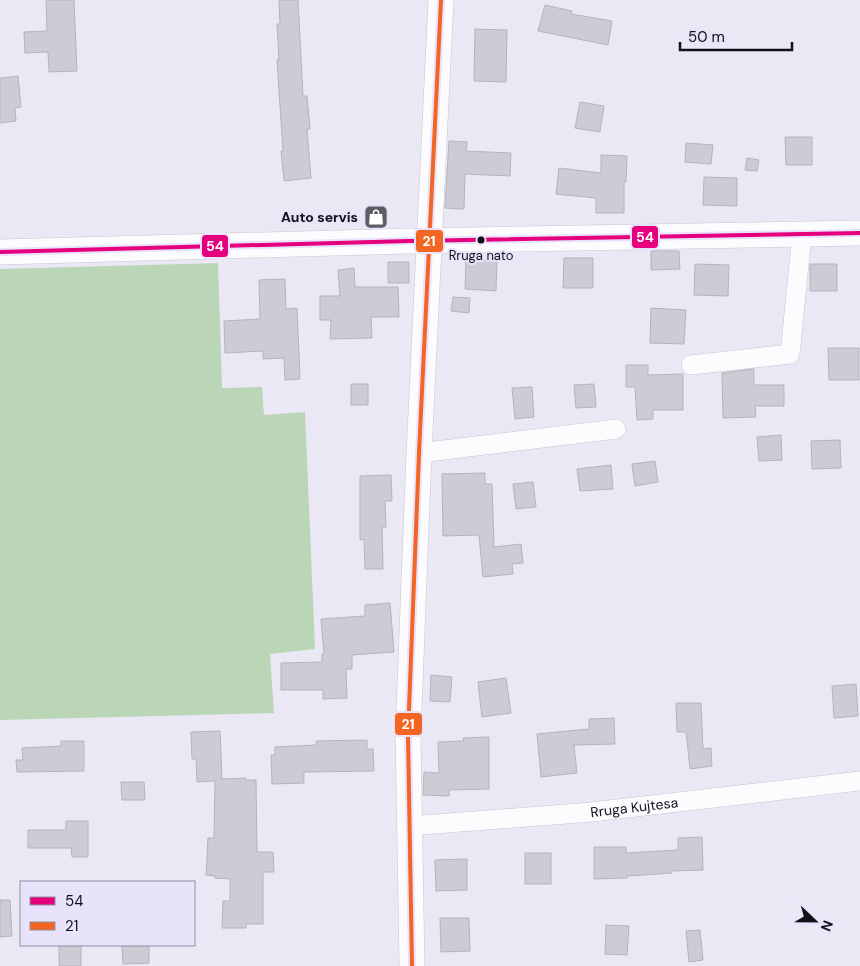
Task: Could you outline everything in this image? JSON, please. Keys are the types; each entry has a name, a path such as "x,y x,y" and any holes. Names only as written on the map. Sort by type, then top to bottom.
{"main road":[{"path":"412,966 408,826 408,735 419,453 441,0"},
{"path":"0,252 429,241 860,234"}],"street":[{"path":"691,365 790,354 802,234"},
{"path":"419,453 616,429"},
{"name":"Rruga Kujtesa","path":"408,826 592,812 860,781"}],"green space":[{"path":"218,263 222,388 262,387 264,415 305,412 315,649 270,654 274,713 0,720 0,269"}],"building":[{"path":"46,0 74,0 77,71 49,72 48,52 25,53 24,32 47,31"},
{"path":"279,0 298,0 303,96 307,96 310,129 307,129 311,178 284,181 277,60 279,60 277,24 280,24"},
{"path":"545,5 572,11 571,14 612,21 608,45 538,31"},
{"path":"475,29 507,30 506,82 474,81"},
{"path":"18,76 21,107 15,108 16,121 0,123 0,78"},
{"path":"580,102 604,106 600,132 575,128"},
{"path":"785,137 812,137 812,165 786,165"},
{"path":"449,141 467,142 466,151 511,153 510,176 465,174 464,209 445,208"},
{"path":"686,143 713,145 711,164 685,162"},
{"path":"601,155 627,156 626,182 624,182 624,213 596,213 596,198 556,194 559,168 601,173"},
{"path":"747,158 759,160 757,171 745,170"},
{"path":"704,177 737,178 737,206 703,205"},
{"path":"651,251 679,251 680,269 651,270"},
{"path":"564,258 593,258 593,288 563,288"},
{"path":"466,260 497,261 496,291 465,289"},
{"path":"388,262 409,262 409,283 388,283"},
{"path":"695,264 729,265 728,296 694,295"},
{"path":"810,264 837,264 837,291 810,291"},
{"path":"354,268 355,287 398,287 399,317 371,317 372,338 330,339 331,320 320,320 320,296 340,296 338,270"},
{"path":"285,279 286,309 297,308 300,379 285,380 284,358 263,359 263,351 225,353 224,321 260,319 259,280"},
{"path":"453,297 470,298 469,313 451,311"},
{"path":"651,308 686,310 684,344 650,343"},
{"path":"828,348 859,348 859,380 829,380"},
{"path":"626,365 648,365 648,375 683,374 683,410 653,410 653,419 637,420 635,387 626,387"},
{"path":"754,369 754,385 784,385 784,406 755,406 756,417 723,418 722,373"},
{"path":"351,384 368,384 368,405 351,405"},
{"path":"594,384 596,407 576,408 574,385"},
{"path":"532,387 534,417 515,419 512,388"},
{"path":"781,435 782,460 759,461 757,437"},
{"path":"840,440 841,468 812,469 811,441"},
{"path":"655,461 658,482 635,486 632,464"},
{"path":"611,465 613,489 580,491 577,469"},
{"path":"485,473 485,484 492,484 494,547 521,544 523,563 512,564 513,574 483,577 479,535 443,536 442,474"},
{"path":"391,475 392,501 385,501 386,527 382,527 383,569 365,569 364,539 360,540 360,476"},
{"path":"533,482 536,507 516,509 513,484"},
{"path":"390,603 394,652 352,655 352,669 346,669 347,698 323,699 323,690 281,690 281,663 322,662 322,654 324,654 321,619 365,616 365,605"},
{"path":"431,675 452,677 450,702 430,701"},
{"path":"506,678 511,713 482,717 478,682"},
{"path":"856,684 858,716 834,718 832,686"},
{"path":"676,703 701,703 703,749 711,748 712,766 690,769 686,732 677,732"},
{"path":"614,718 615,744 574,745 577,773 541,777 537,734 589,729 589,719"},
{"path":"220,731 222,779 246,778 246,780 256,780 257,852 273,852 274,872 263,872 263,924 246,924 246,928 222,928 223,901 230,901 230,879 206,875 208,838 214,838 215,781 197,782 196,759 192,759 191,732"},
{"path":"489,737 489,789 449,790 449,796 423,795 424,772 439,773 438,742 464,741 463,738"},
{"path":"367,740 367,749 373,749 374,771 304,772 304,783 272,784 271,755 275,755 275,747 316,745 316,741"},
{"path":"61,741 84,741 84,771 17,772 16,760 23,760 22,748 61,746"},
{"path":"121,782 144,782 145,800 122,800"},
{"path":"66,821 88,821 88,857 72,857 71,848 28,848 28,830 66,830"},
{"path":"702,837 703,870 672,871 672,873 627,876 627,878 594,879 594,847 626,847 626,853 678,850 678,838"},
{"path":"525,853 551,853 551,884 525,884"},
{"path":"467,859 467,890 436,891 435,860"},
{"path":"0,900 10,900 12,936 0,937"},
{"path":"440,918 469,918 470,951 441,952"},
{"path":"606,925 629,926 627,955 605,954"},
{"path":"700,930 703,960 689,962 686,931"},
{"path":"59,946 81,946 81,966 59,966"},
{"path":"122,946 149,946 149,963 123,964"}],"transit line":[{"name":"21","path":"412,966 408,735 419,453 441,0"},
{"name":"54","path":"0,252 409,241 860,233"}],"place":[{"name":"Auto servis","path":"376,217"},
{"name":"Rruga nato","path":"481,240"}]}
